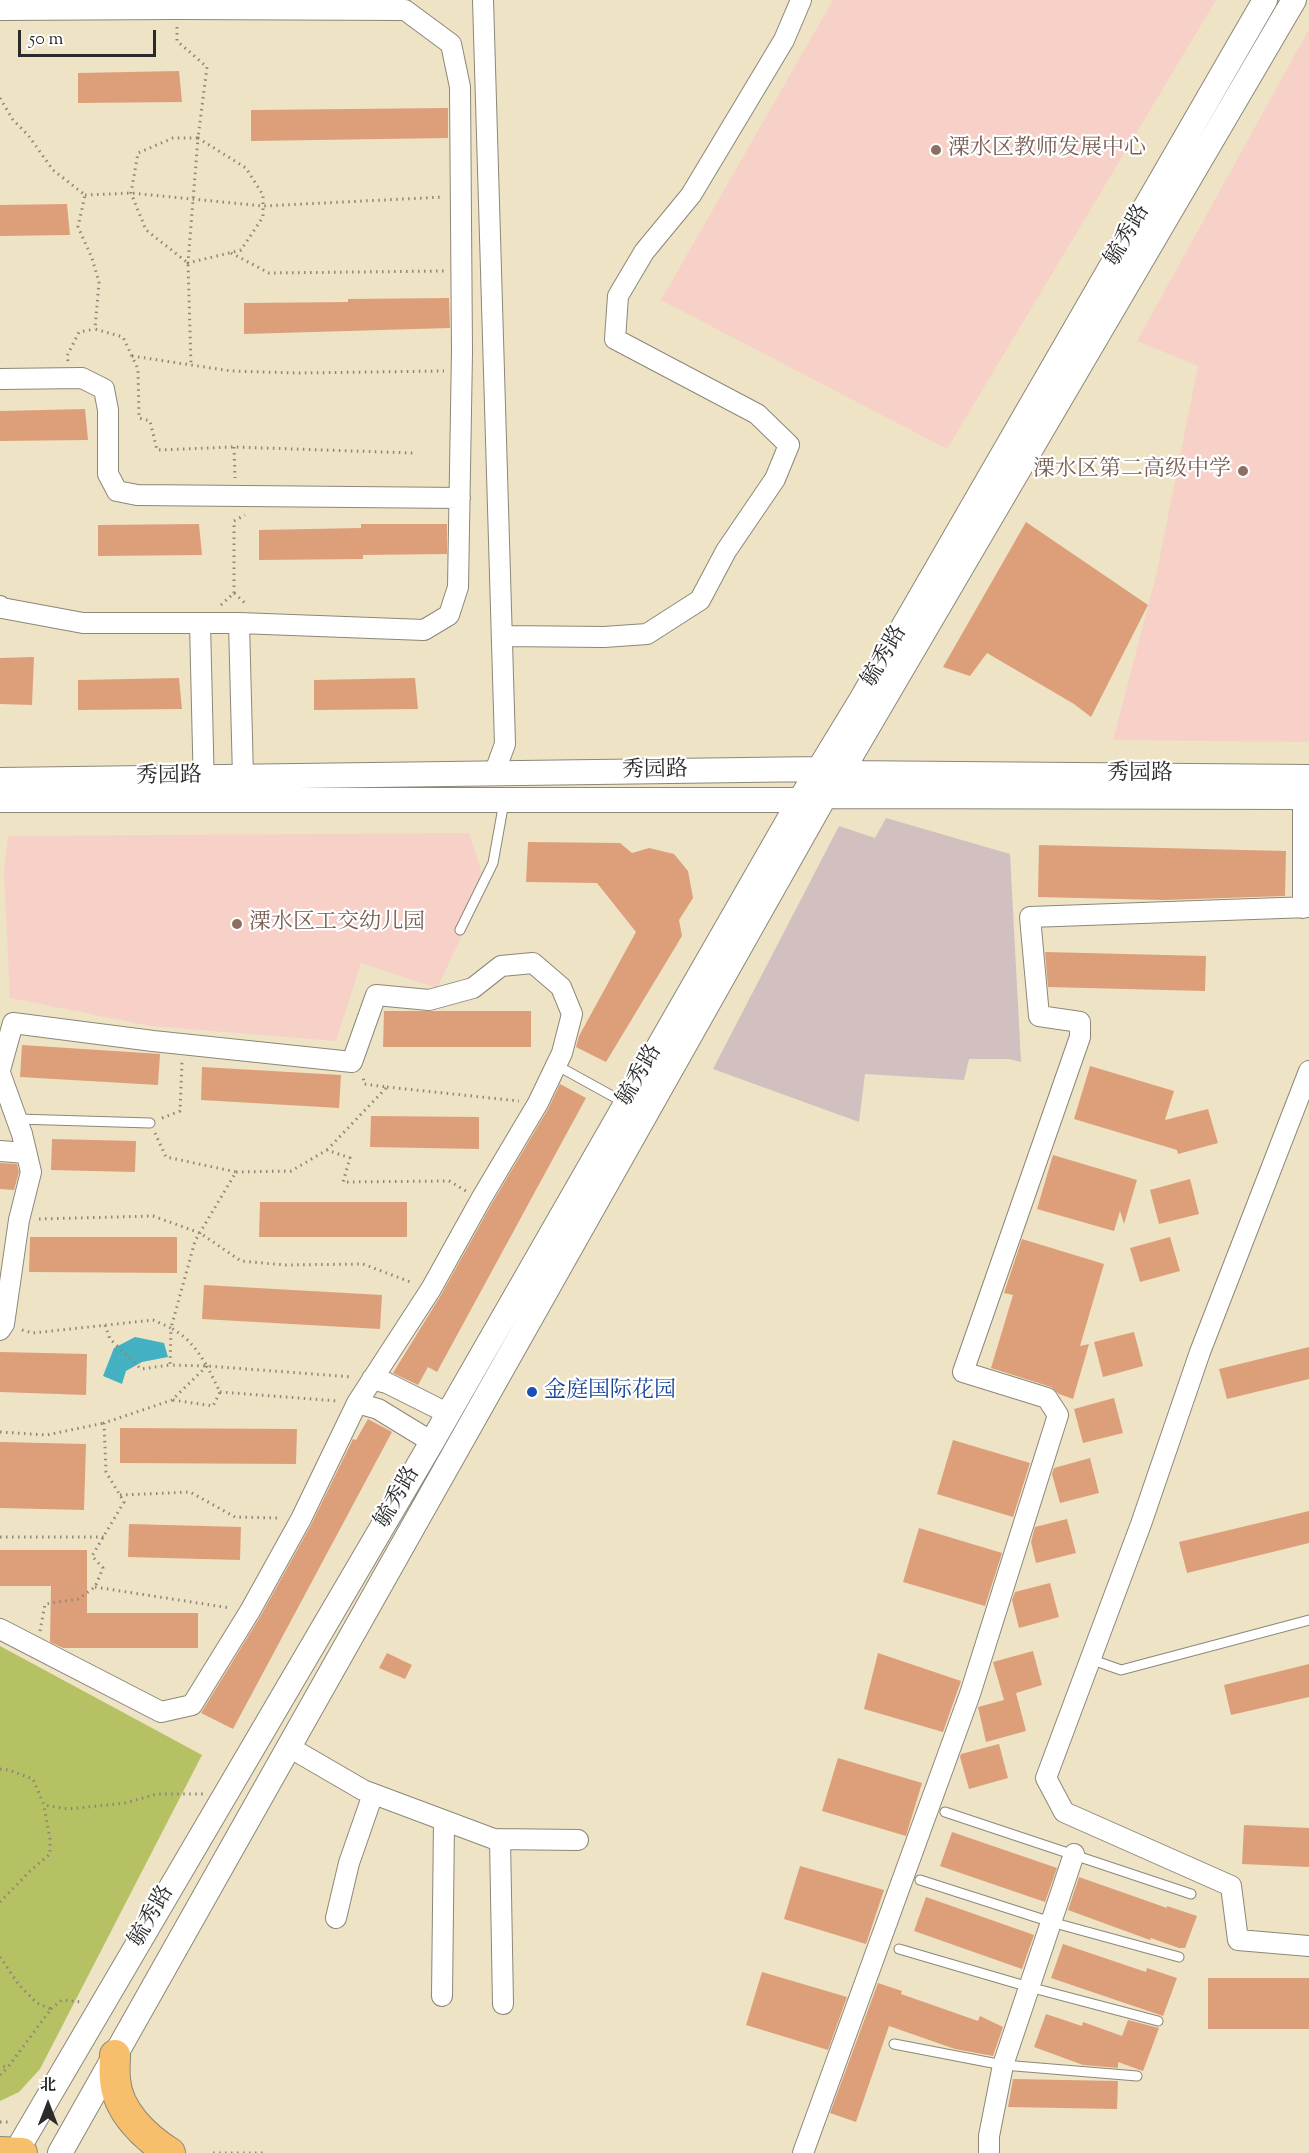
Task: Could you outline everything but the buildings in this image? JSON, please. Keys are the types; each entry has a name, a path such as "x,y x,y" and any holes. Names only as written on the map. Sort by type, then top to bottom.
{"main road":[{"path":"115,2055 115,2081 124,2110 150,2140 170,2153"},
{"path":"0,2152 22,2153"}],"street":[{"path":"483,0 505,744 494,774"},
{"path":"502,636 604,637 647,634 700,600 726,551 775,479 789,445 757,414 615,339 618,296 644,252 691,195 784,40 801,0"},
{"name":"毓秀路","path":"60,2153 825,796 830,771 1265,0"},
{"name":"毓秀路","path":"16,2152 432,1442 800,800 830,771 1294,0"},
{"path":"0,10 177,4 405,10 452,44 460,87 462,371 458,587 449,615 424,630 238,623 83,623 0,606"},
{"path":"0,379 82,378 104,389 108,410 108,474 117,491 137,495 185,496 460,498"},
{"path":"200,623 204,788"},
{"path":"238,623 242,788"},
{"name":"秀园路","path":"242,788 494,774 830,771 1307,787"},
{"name":"秀园路","path":"0,780 505,800 800,800 825,796 1307,787"},
{"path":"803,2153 970,1694 1058,1415 1047,1398 963,1372 1080,1038 1080,1022 1039,1016 1030,917 1306,908 1307,787"},
{"name":"秀园路","path":"0,800 204,788"},
{"path":"0,1629 162,1712 192,1705 250,1611 301,1519 357,1403 431,1289 481,1198 538,1103 562,1053 572,1014 561,987 533,963 501,966 473,988 429,999 375,995 352,1062 14,1023 0,1071 17,1119 30,1172 19,1220 2,1327"},
{"path":"1309,1071 1200,1352 1141,1524 1046,1778 1064,1812 1231,1886 1238,1940 1309,1946"},
{"path":"0,1151 26,1153"},
{"path":"372,1379 387,1383 447,1413"},
{"path":"357,1403 378,1409 432,1442"},
{"path":"289,1747 363,1790 494,1839 578,1840"},
{"path":"336,1918 349,1863 373,1794"},
{"path":"442,1996 444,1821"},
{"path":"501,1839 503,2004"},
{"path":"988,2153 989,2136 1004,2065 1074,1854"}],"lane":[{"path":"460,930 493,863 505,800"},
{"path":"556,1065 625,1103"},
{"path":"17,1119 150,1123"},
{"path":"1090,1659 1121,1670 1309,1620"},
{"path":"945,1812 1191,1894"},
{"path":"920,1880 1051,1922 1179,1957"},
{"path":"899,1949 1158,2021"},
{"path":"894,2044 1004,2065 1137,2076"}],"path":[{"path":"177,4 177,41 207,67 198,138 188,263 190,365"},
{"path":"0,98 53,170 85,195 131,193 263,206 461,196"},
{"path":"173,138 198,138 246,168 263,195 263,217 241,250 188,263 146,230 131,193 138,153 173,138"},
{"path":"85,195 78,227 92,258 99,282 95,329"},
{"path":"231,253 269,273 461,271"},
{"path":"74,378 67,356 80,332 95,329 123,337 138,369 139,418 150,421 157,450 234,447 414,453"},
{"path":"132,356 231,371 297,373 462,371"},
{"path":"182,1044 180,1111 150,1123 166,1157 236,1172 291,1171 327,1150 387,1087"},
{"path":"358,1044 364,1084 538,1103"},
{"path":"327,1150 350,1158 343,1182 449,1181 481,1198"},
{"path":"170,1365 171,1328 195,1241 236,1172"},
{"path":"19,1220 153,1216 200,1233 241,1261 285,1265 363,1264 431,1289"},
{"path":"2,1327 33,1333 153,1320 183,1335 194,1344 220,1392"},
{"path":"105,1324 110,1339 141,1370 170,1365 207,1366 372,1379"},
{"path":"0,1432 47,1435 104,1423 172,1400 207,1366"},
{"path":"172,1400 213,1407 220,1392"},
{"path":"220,1392 357,1403"},
{"path":"35,1647 39,1639 45,1604 78,1599 95,1587 103,1568 92,1556 124,1502 106,1472 104,1423"},
{"path":"120,1495 189,1492 235,1517 301,1519"},
{"path":"0,1537 104,1537"},
{"path":"95,1587 250,1611"},
{"path":"0,1769 33,1779 44,1806 50,1839 50,1854 30,1870 0,1902"},
{"path":"44,1806 68,1809 102,1806 125,1803 156,1794 202,1794 223,1799"},
{"path":"0,1957 6,1969 31,1997 37,2003 51,2009"},
{"path":"0,2075 9,2067 51,2009 62,2000 75,2000 102,2006"},
{"path":"0,2067 9,2067"},
{"path":"213,2153 267,2153"}],"shaded area":[{"name":"溧水区教师发展中心","path":"833,0 1216,0 947,449 661,300"},
{"name":"溧水区第二高级中学","path":"1309,29 1309,742 1113,740 1156,576 1198,366 1137,341"},
{"path":"886,818 1010,854 1021,1062 1009,1059 969,1059 964,1080 865,1074 859,1122 713,1069 839,826 875,838"},
{"name":"溧水区工交幼儿园","path":"469,833 486,886 437,988 361,963 336,1041 151,1026 10,998 4,871 8,836"}],"green space":[{"path":"0,1646 202,1755 40,2069 19,2092 0,2101"}],"water":[{"path":"135,1337 164,1343 168,1357 142,1362 126,1371 122,1384 103,1376 114,1348"}],"place":[{"name":"溧水区教师发展中心","path":"936,150"},
{"name":"溧水区第二高级中学","path":"1243,471"},
{"name":"溧水区工交幼儿园","path":"237,924"},
{"name":"金庭国际花园","path":"532,1392"}]}
